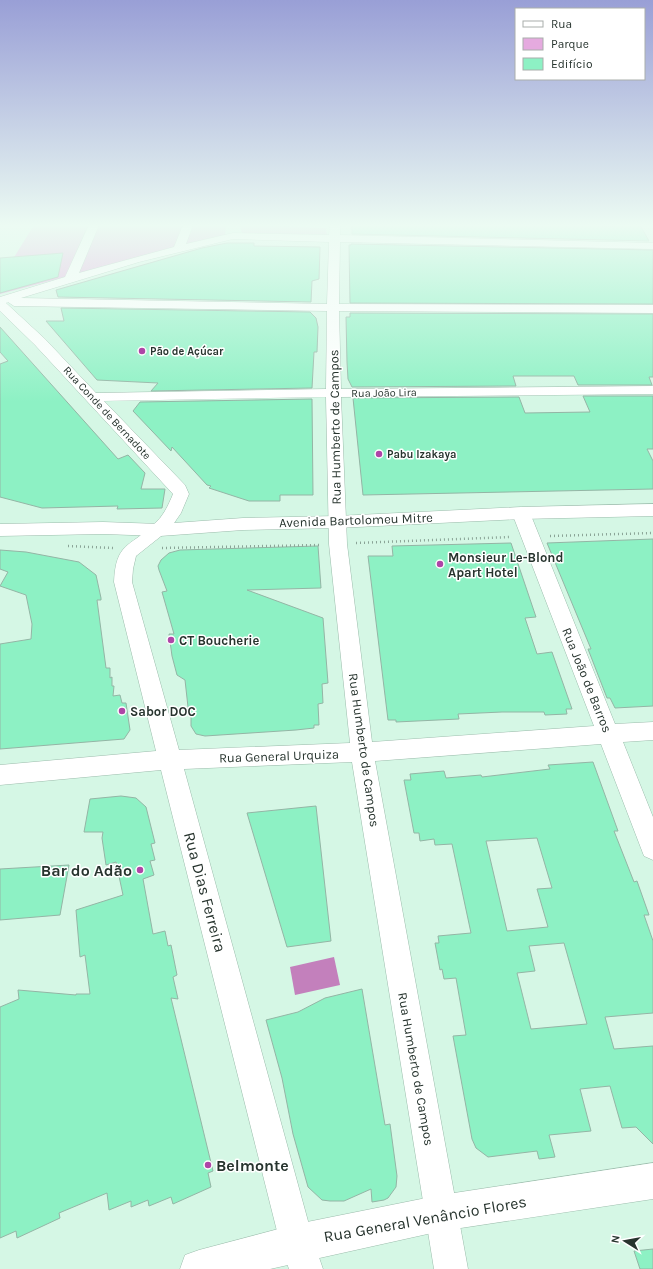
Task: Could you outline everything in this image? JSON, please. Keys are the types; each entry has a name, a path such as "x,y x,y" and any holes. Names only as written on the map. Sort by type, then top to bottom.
{"main road":[{"name":"Avenida Bartolomeu Mitre","path":"0,530 103,528 160,530 243,524 337,522 521,513 653,510"},
{"name":"Avenida Bartolomeu Mitre","path":"0,519 59,529"},
{"name":"Rua General Venâncio Flores","path":"199,1269 301,1256 441,1213 653,1181"}],"street":[{"path":"0,302 57,284"},
{"name":"Rua Humberto de Campos","path":"334,284 334,440 338,544 362,752 451,1269"},
{"path":"0,302 333,308 653,309"},
{"name":"Rua Conde de Bernadote","path":"0,302 40,342 179,489 181,494 175,510 160,530"},
{"name":"Rua João Lira","path":"91,397 653,390"},
{"name":"Rua João de Barros","path":"521,513 653,848"},
{"name":"Rua Dias Ferreira","path":"160,530 131,549 125,560 123,582 301,1256"},
{"name":"Rua General Urquiza","path":"0,775 169,760 362,752 653,731"}],"green space":[{"path":"0,284 37,284 0,294"}],"shaded area":[{"path":"334,957 340,985 295,995 290,967"}],"building":[{"path":"0,284 32,284 0,293"},
{"path":"76,284 312,284 311,302 58,297 56,290"},
{"path":"350,284 653,284 653,304 350,303"},
{"path":"61,308 310,312 316,318 318,327 317,352 314,352 312,388 151,391 158,383 97,380 46,321 64,321"},
{"path":"350,313 653,314 653,377 649,377 652,385 578,385 574,376 513,376 516,386 352,387 348,379 347,362 346,317 350,317"},
{"path":"0,327 118,459 128,455 145,473 141,489 165,489 162,508 117,509 118,506 42,508 0,497 0,364 8,361 0,352"},
{"path":"583,396 653,396 653,449 647,449 653,461 653,489 363,495 353,398 519,397 525,413 590,412"},
{"path":"312,399 313,495 280,495 280,501 249,501 209,488 211,486 207,485 172,447 171,451 133,411 140,402"},
{"path":"653,539 653,706 615,708 610,698 607,698 588,649 591,649 547,543"},
{"path":"511,543 536,617 525,618 537,654 552,652 572,709 566,709 567,714 545,715 544,712 502,712 458,714 459,719 396,722 396,720 388,720 368,556 393,556 392,546"},
{"path":"318,546 321,588 247,590 323,618 328,683 322,684 323,703 318,704 319,725 314,725 314,728 296,730 205,736 196,734 191,726 191,716 189,716 185,680 177,675 172,656 169,634 174,634 162,592 167,591 158,566 161,560 169,553 180,550"},
{"path":"0,550 26,552 79,562 96,575 101,598 101,600 97,600 106,668 110,668 110,678 112,677 112,686 114,686 113,696 120,695 122,703 126,703 130,730 124,739 0,749 0,644 31,639 32,624 26,595 0,586 8,572 0,569"},
{"path":"593,762 618,831 614,831 634,882 637,881 649,915 644,915 653,941 653,1013 605,1017 614,1049 653,1046 653,1144 636,1127 622,1128 610,1086 580,1089 591,1131 549,1135 555,1157 539,1159 537,1151 488,1157 476,1148 472,1139 453,1036 466,1035 456,978 444,979 442,969 440,970 435,943 439,943 438,936 471,933 452,844 435,845 434,839 420,841 419,833 414,833 404,780 411,780 410,774 444,771 446,778 481,775 482,777 550,769 548,765","holes":["537,838 552,888 537,889 548,927 507,931 486,841","564,943 587,1024 531,1029 517,973 535,971 529,946"]},
{"path":"121,796 136,798 146,807 155,843 151,844 155,860 150,861 154,875 143,879 153,934 165,931 168,946 171,945 177,975 173,977 178,999 171,998 213,1171 208,1173 211,1187 173,1204 171,1197 149,1206 148,1200 131,1207 131,1201 109,1210 107,1193 59,1213 60,1218 17,1238 16,1231 0,1238 0,1007 19,999 18,990 76,995 90,994 85,955 80,957 76,910 123,895 116,862 106,865 102,838 103,832 84,832 90,799"},
{"path":"316,806 331,941 287,947 247,813"},
{"path":"69,865 60,915 0,920 0,869"},
{"path":"362,989 385,1125 390,1124 397,1176 396,1187 388,1198 384,1200 372,1202 371,1189 344,1201 322,1200 308,1187 293,1134 282,1078 266,1020 298,1012 325,998"},
{"path":"653,1249 653,1269 640,1269 634,1251"}],"place":[{"name":"Pão de Açúcar","path":"142,351"},
{"name":"Pabu Izakaya","path":"379,454"},
{"name":"Monsieur Le-Blond Apart Hotel","path":"440,564"},
{"name":"CT Boucherie","path":"171,640"},
{"name":"Sabor DOC","path":"122,711"},
{"name":"Bar do Adão","path":"140,870"},
{"name":"Belmonte","path":"208,1165"}]}
